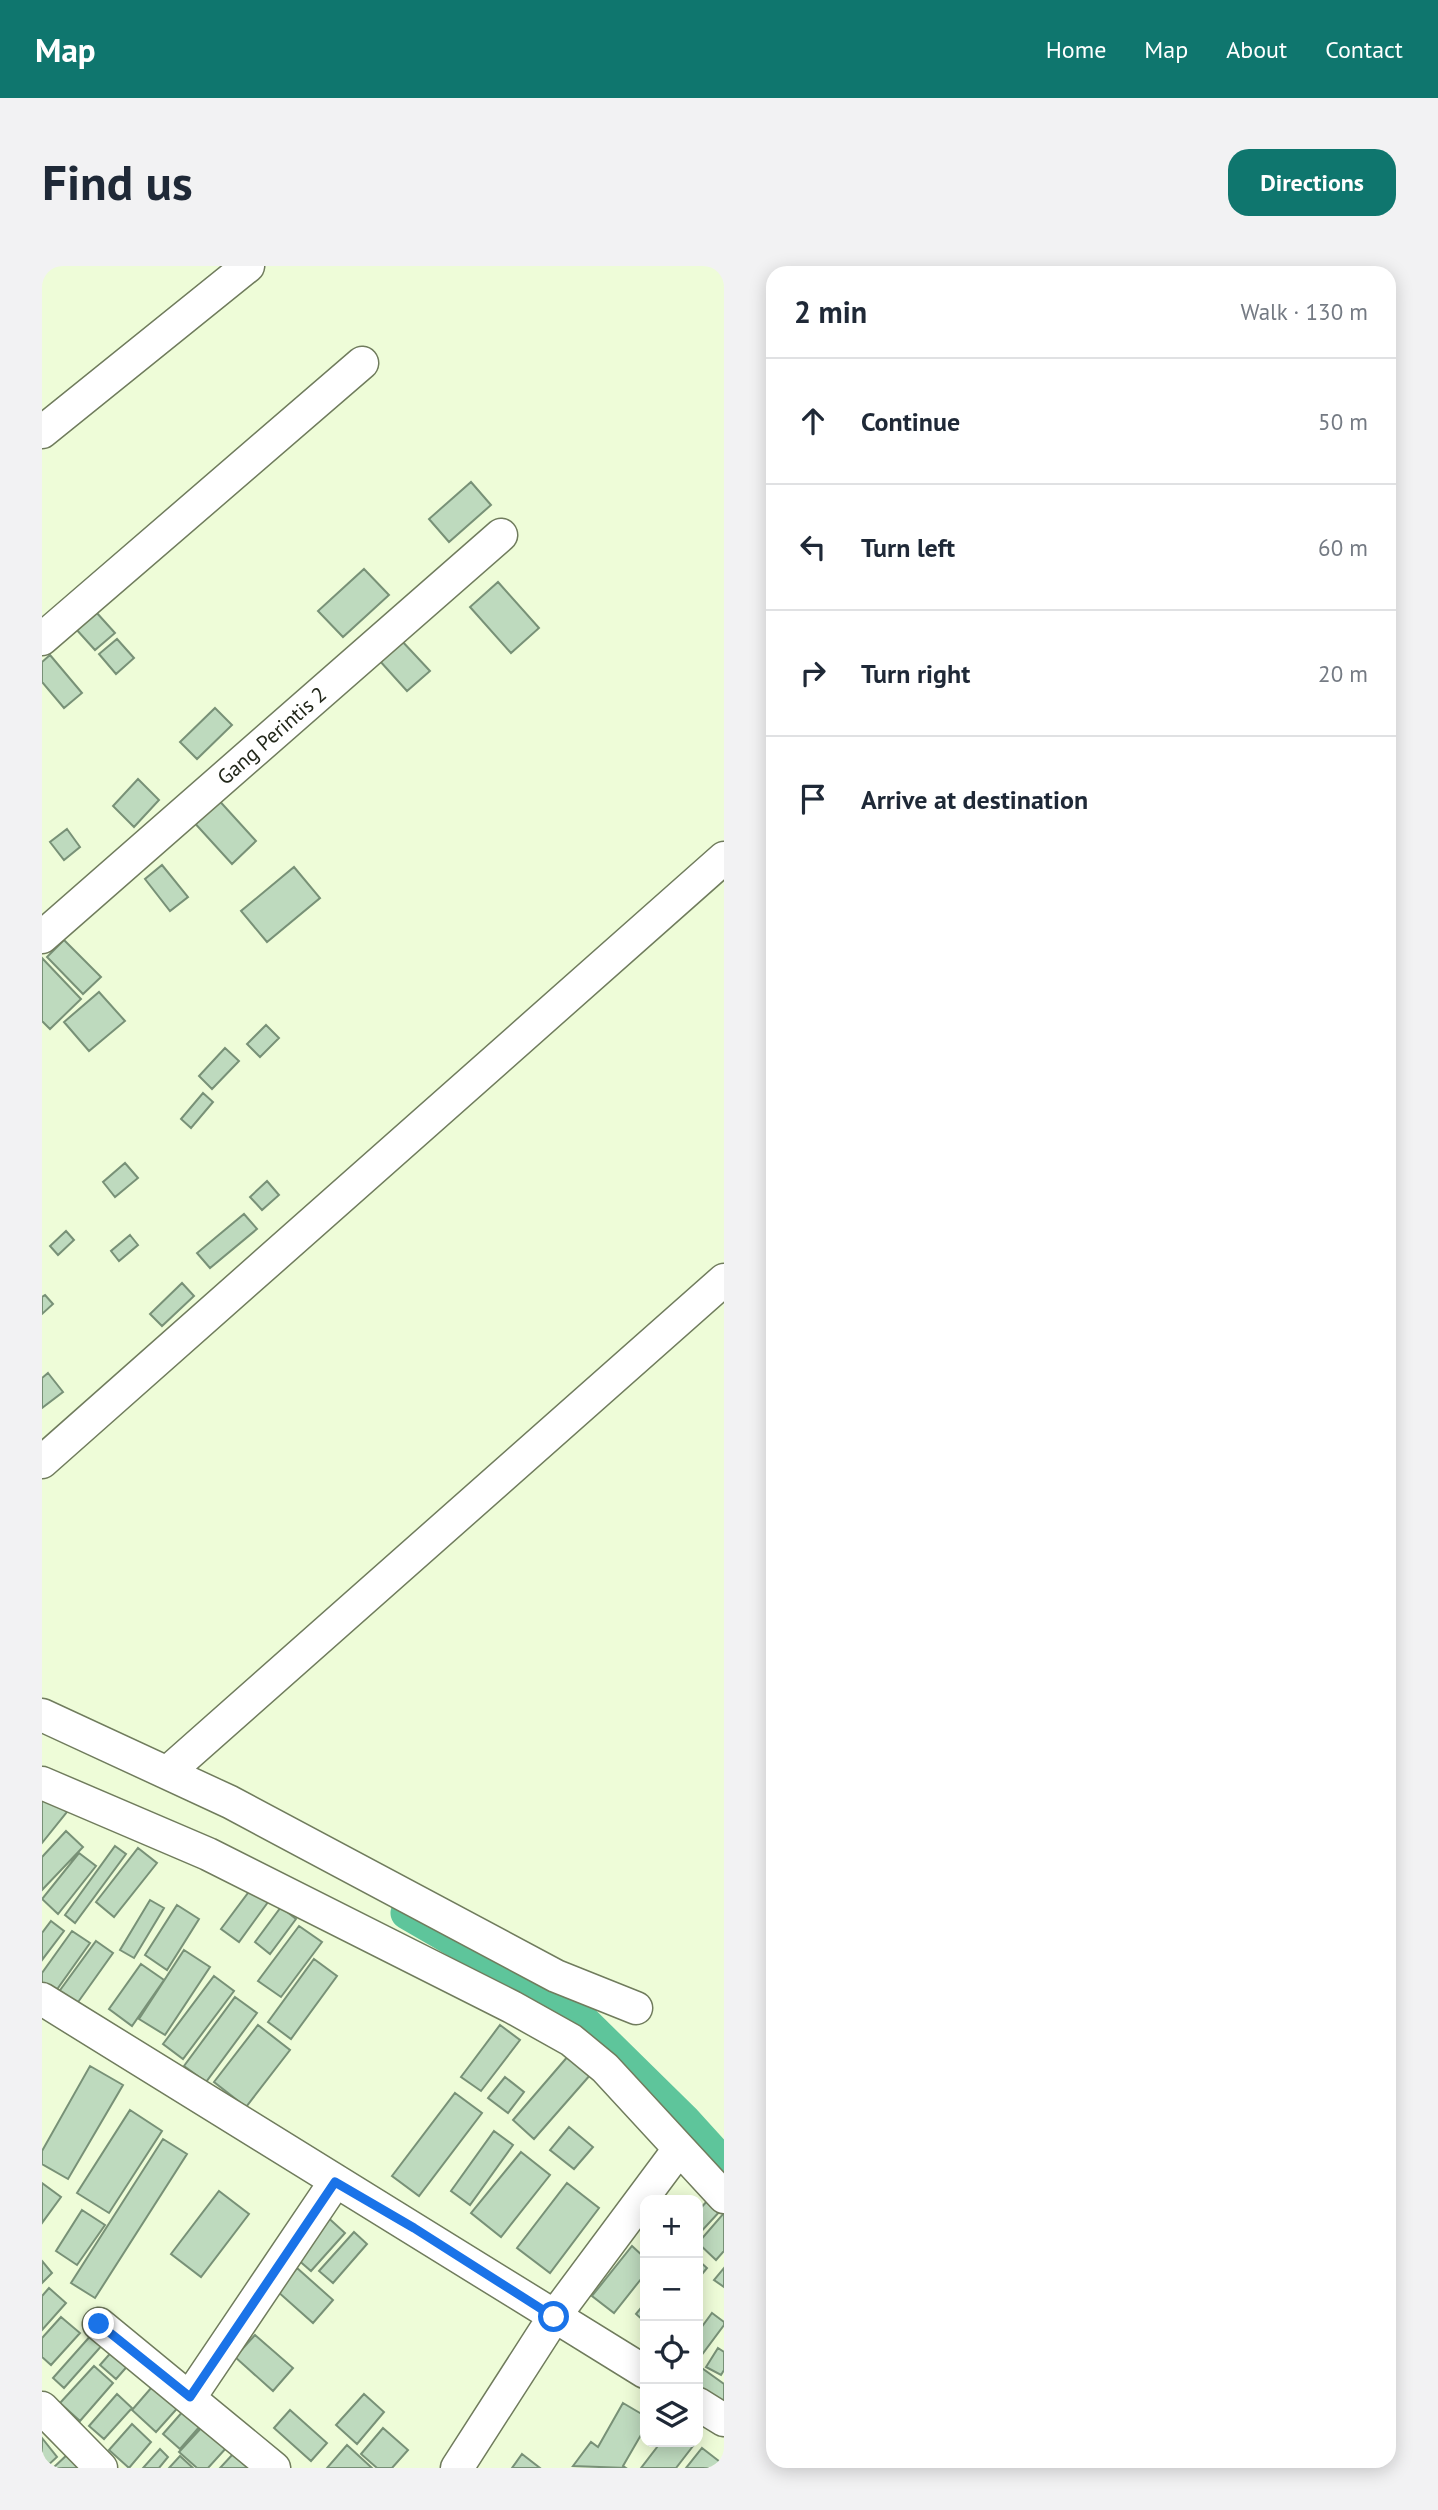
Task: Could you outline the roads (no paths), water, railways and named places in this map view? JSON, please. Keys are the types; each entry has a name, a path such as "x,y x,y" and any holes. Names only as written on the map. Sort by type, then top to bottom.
{"street":[{"path":"42,432 248,266"},
{"path":"42,639 362,363"},
{"name":"Gang Perintis 2","path":"42,937 501,535"},
{"path":"42,1462 724,858"},
{"path":"168,1772 724,1280"},
{"path":"42,1714 230,1802 556,1976 636,2008"},
{"path":"42,1783 205,1853 512,2007 571,2040 605,2068 724,2197"},
{"path":"42,1999 640,2369"},
{"path":"463,2466 554,2317 679,2148"},
{"path":"190,2397 335,2182"},
{"path":"99,2324 274,2468"},
{"path":"703,2407 724,2420"},
{"path":"42,2408 100,2468"}],"waterway":[{"path":"407,1913 569,2007 685,2121 724,2164"}]}
